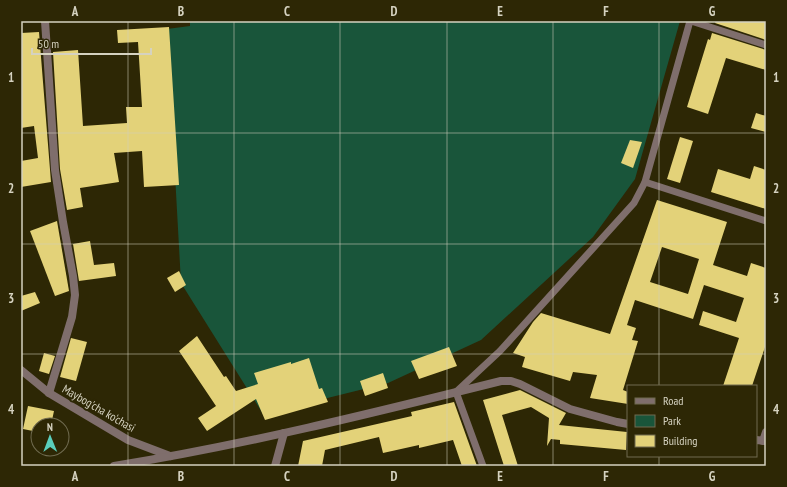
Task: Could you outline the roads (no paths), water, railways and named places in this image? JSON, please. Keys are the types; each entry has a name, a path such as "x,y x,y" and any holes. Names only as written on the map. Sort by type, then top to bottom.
{"street":[{"path":"45,21 55,170 75,295 72,317 49,393"},
{"name":"Maybog'cha ko'chasi","path":"21,370 49,393 128,440 171,457"},
{"path":"114,466 171,457 284,433 501,381 511,381 570,409 627,424"},
{"path":"762,441 766,432"},
{"path":"275,466 284,433"}],"lane":[{"path":"483,466 456,392 500,351 634,203 645,182 691,21 766,45"},
{"path":"645,182 766,221"}]}
